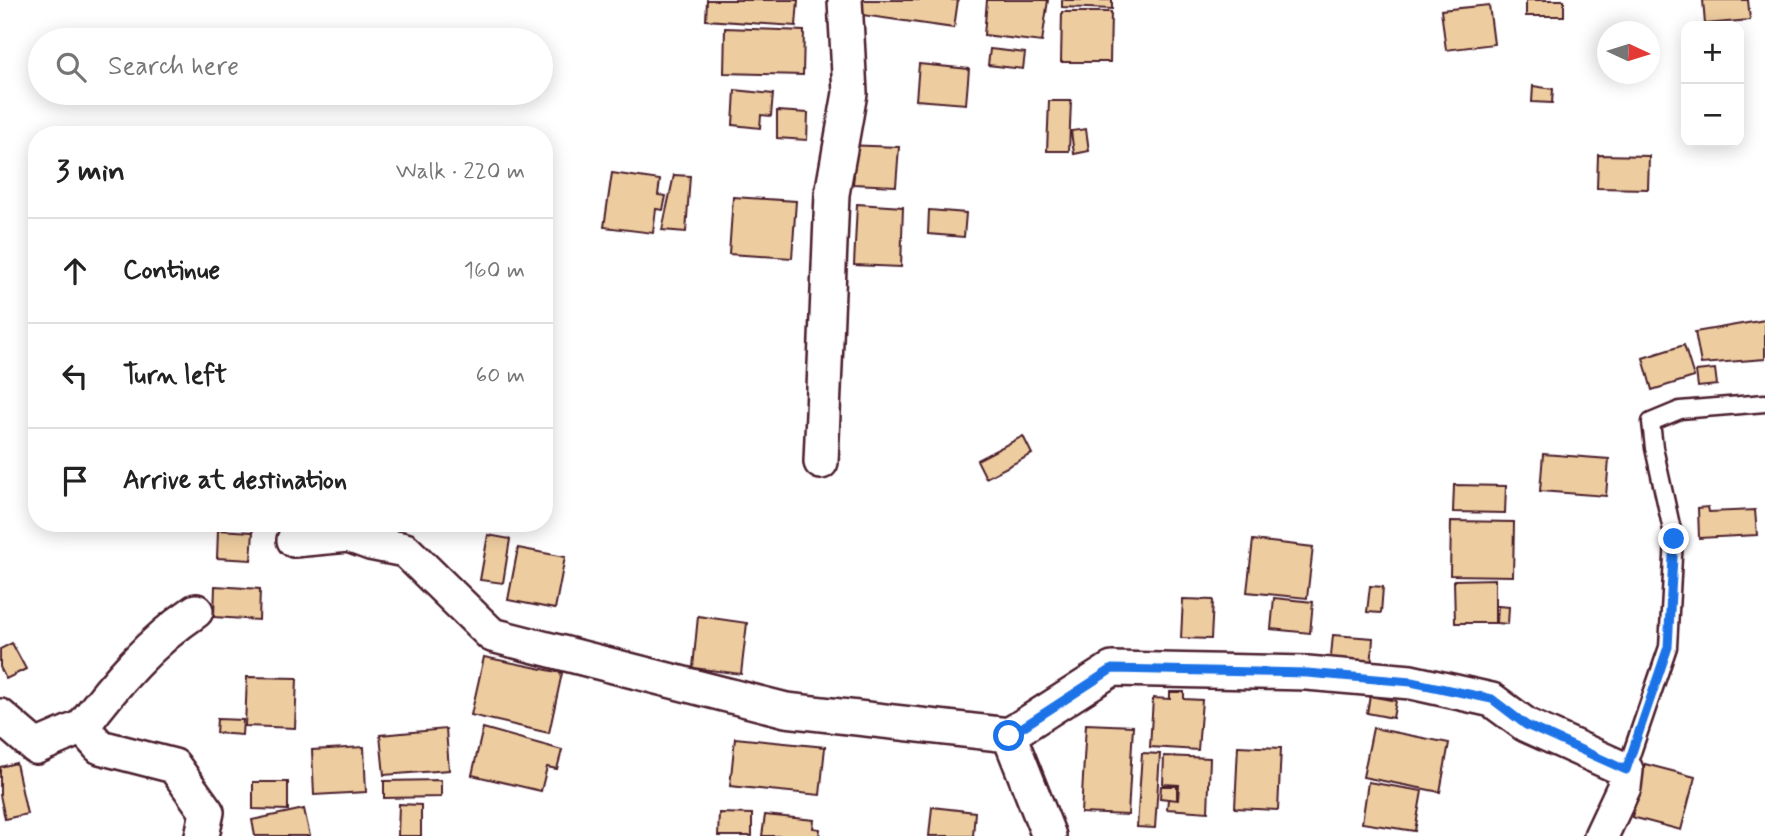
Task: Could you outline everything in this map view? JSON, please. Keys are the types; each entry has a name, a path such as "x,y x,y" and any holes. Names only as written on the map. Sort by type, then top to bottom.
{"street":[{"path":"821,462 832,194 850,93 845,0"},
{"path":"294,540 348,535 370,544 405,550 492,635 786,710 1009,736 1112,669 1307,673 1411,682 1492,699 1526,725 1626,770 1624,787 1601,836"},
{"path":"3,720 36,747 82,727 120,677 177,624 196,611"},
{"path":"82,727 100,747 174,766 207,811 202,836"},
{"path":"1009,736 1049,836"}],"lane":[{"path":"1626,770 1668,647 1674,539 1651,422 1680,410 1765,402"}],"building":[{"path":"707,0 798,0 796,26 706,20"},
{"path":"857,0 958,0 954,28 855,14"},
{"path":"987,0 1048,0 1042,42 984,35"},
{"path":"1062,0 1112,0 1112,9 1062,7"},
{"path":"1526,0 1564,0 1564,16 1526,16"},
{"path":"1703,0 1748,0 1750,20 1705,21"},
{"path":"1489,5 1494,44 1446,50 1441,10"},
{"path":"1062,12 1111,12 1110,62 1061,62"},
{"path":"725,28 804,31 803,75 724,73"},
{"path":"990,49 1025,53 1023,69 988,65"},
{"path":"919,64 969,69 966,104 916,100"},
{"path":"1533,86 1553,89 1552,103 1532,102"},
{"path":"735,90 773,94 771,116 761,115 760,128 733,125"},
{"path":"1049,101 1071,101 1069,151 1047,151"},
{"path":"777,111 808,113 807,140 777,138"},
{"path":"1086,129 1089,151 1074,154 1071,131"},
{"path":"844,145 899,147 896,186 853,184 854,175 842,174"},
{"path":"1598,155 1649,156 1648,189 1597,188"},
{"path":"612,173 660,180 658,195 666,196 663,210 656,209 653,233 604,227"},
{"path":"674,175 690,176 686,232 662,230"},
{"path":"733,197 796,201 792,258 729,254"},
{"path":"857,204 903,207 901,267 854,265"},
{"path":"929,210 966,213 964,237 928,234"},
{"path":"1765,320 1765,359 1701,364 1695,332"},
{"path":"1684,345 1694,377 1652,390 1643,358"},
{"path":"1715,369 1717,385 1698,387 1696,371"},
{"path":"1023,436 1032,454 986,478 977,460"},
{"path":"1543,454 1609,459 1606,496 1540,491"},
{"path":"1454,485 1506,486 1505,513 1453,512"},
{"path":"1708,507 1709,512 1755,510 1757,535 1699,538 1698,508"},
{"path":"1451,521 1514,522 1513,576 1450,575"},
{"path":"218,532 253,532 251,560 217,558"},
{"path":"488,535 510,539 503,583 480,580"},
{"path":"1253,540 1313,547 1307,598 1247,592"},
{"path":"518,548 565,557 555,609 508,600"},
{"path":"1495,579 1495,623 1455,623 1454,580"},
{"path":"215,586 260,589 259,620 214,617"},
{"path":"1370,586 1383,587 1381,613 1367,612"},
{"path":"1274,598 1313,602 1310,633 1271,629"},
{"path":"1183,599 1213,600 1211,639 1181,638"},
{"path":"1498,606 1509,607 1508,624 1497,623"},
{"path":"698,616 747,623 741,674 693,668"},
{"path":"1333,635 1373,638 1371,670 1330,666"},
{"path":"12,643 26,669 6,679 0,667 0,649"},
{"path":"484,657 562,673 549,733 471,715"},
{"path":"247,677 297,678 295,728 245,726"},
{"path":"1170,692 1184,692 1184,699 1202,700 1198,750 1150,747 1153,698 1170,699"},
{"path":"1370,696 1396,701 1393,718 1367,713"},
{"path":"217,719 243,720 242,735 216,733"},
{"path":"1086,724 1133,726 1128,815 1081,813"},
{"path":"483,728 562,750 557,769 547,767 541,791 472,775"},
{"path":"1373,728 1449,743 1440,792 1363,777"},
{"path":"446,729 449,770 384,775 380,735"},
{"path":"735,738 825,747 820,795 730,786"},
{"path":"1238,746 1281,748 1278,810 1235,808"},
{"path":"364,747 366,792 314,795 312,750"},
{"path":"1142,753 1160,754 1155,828 1137,827"},
{"path":"1164,756 1210,758 1208,812 1167,809 1168,799 1178,800 1179,785 1163,784"},
{"path":"16,763 27,814 5,819 0,795 0,767"},
{"path":"1645,764 1695,777 1681,830 1632,817"},
{"path":"441,780 441,797 384,798 384,781"},
{"path":"253,782 288,782 288,810 253,809"},
{"path":"1368,782 1422,791 1415,831 1362,823"},
{"path":"1161,786 1177,786 1177,800 1160,798"},
{"path":"399,804 421,805 421,836 398,836"},
{"path":"932,807 975,812 973,836 929,836"},
{"path":"304,809 310,836 255,836 252,820"},
{"path":"719,813 752,814 752,836 718,836"},
{"path":"765,815 814,820 813,828 820,829 819,836 762,836"}],"route":[{"path":"1009,736 1112,669 1307,673 1411,682 1492,699 1526,725 1626,770 1668,647 1674,539"}]}
